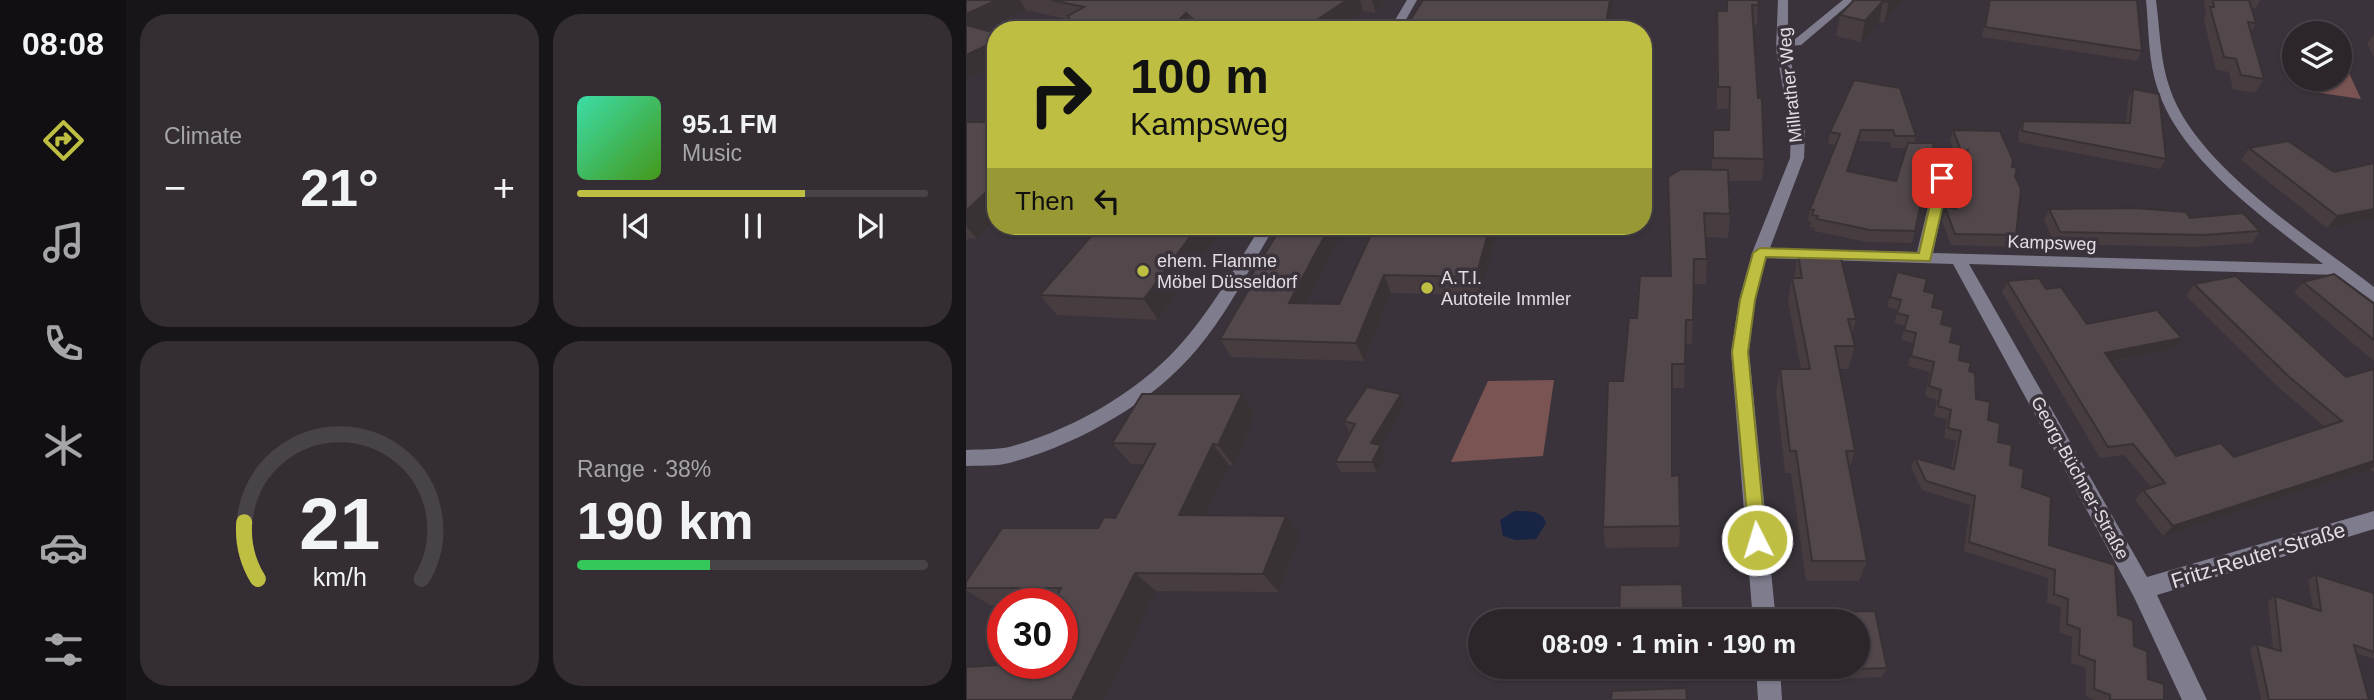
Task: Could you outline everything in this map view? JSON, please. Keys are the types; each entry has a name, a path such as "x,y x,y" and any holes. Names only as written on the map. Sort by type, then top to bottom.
{"street":[{"path":"1399,21 1412,0"},
{"name":"Millrather Weg","path":"1763,609 1740,352 1747,300 1760,253 1797,158 1798,133 1782,43 1783,0"},
{"path":"1782,43 1797,43 1849,0"},
{"path":"2151,0 2161,81 2168,101 2191,137 2234,182 2374,296"},
{"path":"1924,258 1942,178"},
{"path":"966,458 1008,455 1059,435 1109,408 1154,378 1189,347 1262,235"},
{"name":"Kampsweg","path":"1760,253 2342,270"},
{"name":"Georg-Büchner-Straße","path":"1958,259 2142,589 2195,700"},
{"name":"Fritz-Reuter-Straße","path":"2142,589 2374,520"},
{"path":"1769,679 1770,700"}],"shaded area":[{"path":"2352,80 2361,99 2314,92 2352,91"},
{"path":"1554,380 1543,456 1451,462 1488,381"}],"water":[{"path":"1515,511 1534,512 1544,519 1546,523 1536,539 1516,540 1503,536 1500,520"}],"building":[{"path":"966,0 997,0 966,14"},
{"path":"1051,0 1347,0 1316,21 1195,21 1186,13 1178,21 1070,21 1068,16 1084,7"},
{"path":"1423,0 1610,0 1606,21 1410,21"},
{"path":"1727,0 1758,0 1759,5 1752,5 1758,98 1762,98 1764,159 1713,158 1713,130 1729,130 1730,87 1718,87 1717,11 1727,11"},
{"path":"1854,0 1890,0 1883,1 1865,21 1840,15"},
{"path":"1990,0 2137,0 2142,51 1985,27"},
{"path":"2213,0 2249,0 2256,23 2248,22 2264,79 2241,75 2236,59 2224,57 2210,7 2214,7"},
{"path":"966,25 987,31 987,45 966,55"},
{"path":"1854,80 1900,88 1916,136 1895,136 1893,130 1861,130 1847,171 1896,181 1908,143 1934,143 1915,231 1870,230 1817,219 1818,216 1812,215 1814,210 1810,209 1840,134 1830,132"},
{"path":"2133,89 2159,94 2166,159 2022,131 2023,121 2130,123"},
{"path":"966,122 987,122 987,192 966,211"},
{"path":"1953,130 2000,131 2013,160 2012,167 2017,168 2015,176 2021,189 2016,235 1955,234 1946,210 1947,207 1956,209 1968,150 1961,151"},
{"path":"2288,141 2334,172 2374,163 2374,209 2337,216 2249,148"},
{"path":"1681,169 1728,170 1730,214 1704,213 1707,259 1694,259 1693,320 1686,320 1685,364 1672,364 1672,476 1679,475 1680,526 1603,527 1608,381 1623,381 1629,318 1637,318 1640,276 1671,276 1668,177"},
{"path":"2135,208 2186,212 2190,218 2243,213 2260,231 2203,235 2060,232 2049,209"},
{"path":"1092,235 1191,235 1144,299 1040,295"},
{"path":"1276,235 1325,235 1289,303 1339,304 1371,235 1488,235 1476,277 1384,275 1356,343 1220,339 1253,282 1248,281"},
{"path":"1840,254 1856,319 1848,319 1855,346 1835,346 1855,451 1846,451 1867,561 1812,561 1796,451 1790,451 1780,369 1810,369 1792,278 1802,278 1798,255"},
{"path":"1897,272 1927,279 1924,291 1935,294 1932,307 1944,310 1941,324 1953,327 1950,342 1961,345 1959,360 1971,363 1969,371 1975,373 1976,399 1990,402 1988,420 2000,423 1998,442 2012,445 2010,465 2024,469 2022,487 2051,497 2049,545 2115,565 2118,615 2133,620 2134,646 2147,651 2148,679 2164,684 2164,700 2110,700 2110,695 2094,689 2095,661 2079,655 2080,629 2067,624 2068,599 2054,594 2055,570 1969,542 1975,496 1926,481 1915,458 1954,469 1961,431 1948,428 1951,410 1938,406 1941,390 1929,386 1934,362 1911,356 1916,333 1904,330 1908,316 1897,313 1901,300 1890,297"},
{"path":"2334,274 2374,304 2374,340 2303,282"},
{"path":"2236,276 2346,377 2374,369 2374,461 2173,526 2143,490 2165,483 2133,444 2108,447 2007,281 2039,278 2046,289 2061,287 2087,324 2157,310 2182,338 2105,353 2176,456 2221,443 2234,457 2342,421 2288,376 2194,284"},
{"path":"1367,387 1401,394 1371,443 1381,445 1372,462 1335,462 1355,424 1344,421"},
{"path":"1142,394 1242,394 1218,445 1213,444 1179,515 1286,516 1263,574 1135,573 1072,700 966,700 966,667 987,666 987,679 1078,679 1078,588 966,588 966,582 1002,528 1098,528 1104,517 1115,518 1155,444 1112,443"},
{"path":"2316,575 2374,593 2374,652 2354,645 2369,700 2269,700 2257,644 2281,651 2275,596 2321,611"},
{"path":"1682,584 1683,609 1619,609 1620,585"},
{"path":"1870,611 1875,611 1887,668 1870,669"},
{"path":"1686,688 1687,700 1611,700 1612,691"}],"place":[{"name":"ehem. Flamme Möbel Düsseldorf","path":"1143,271"},
{"name":"A.T.I. Autoteile Immler","path":"1427,288"}],"route":[{"path":"1757,540 1740,352 1747,300 1760,253 1924,258 1942,178"}]}
